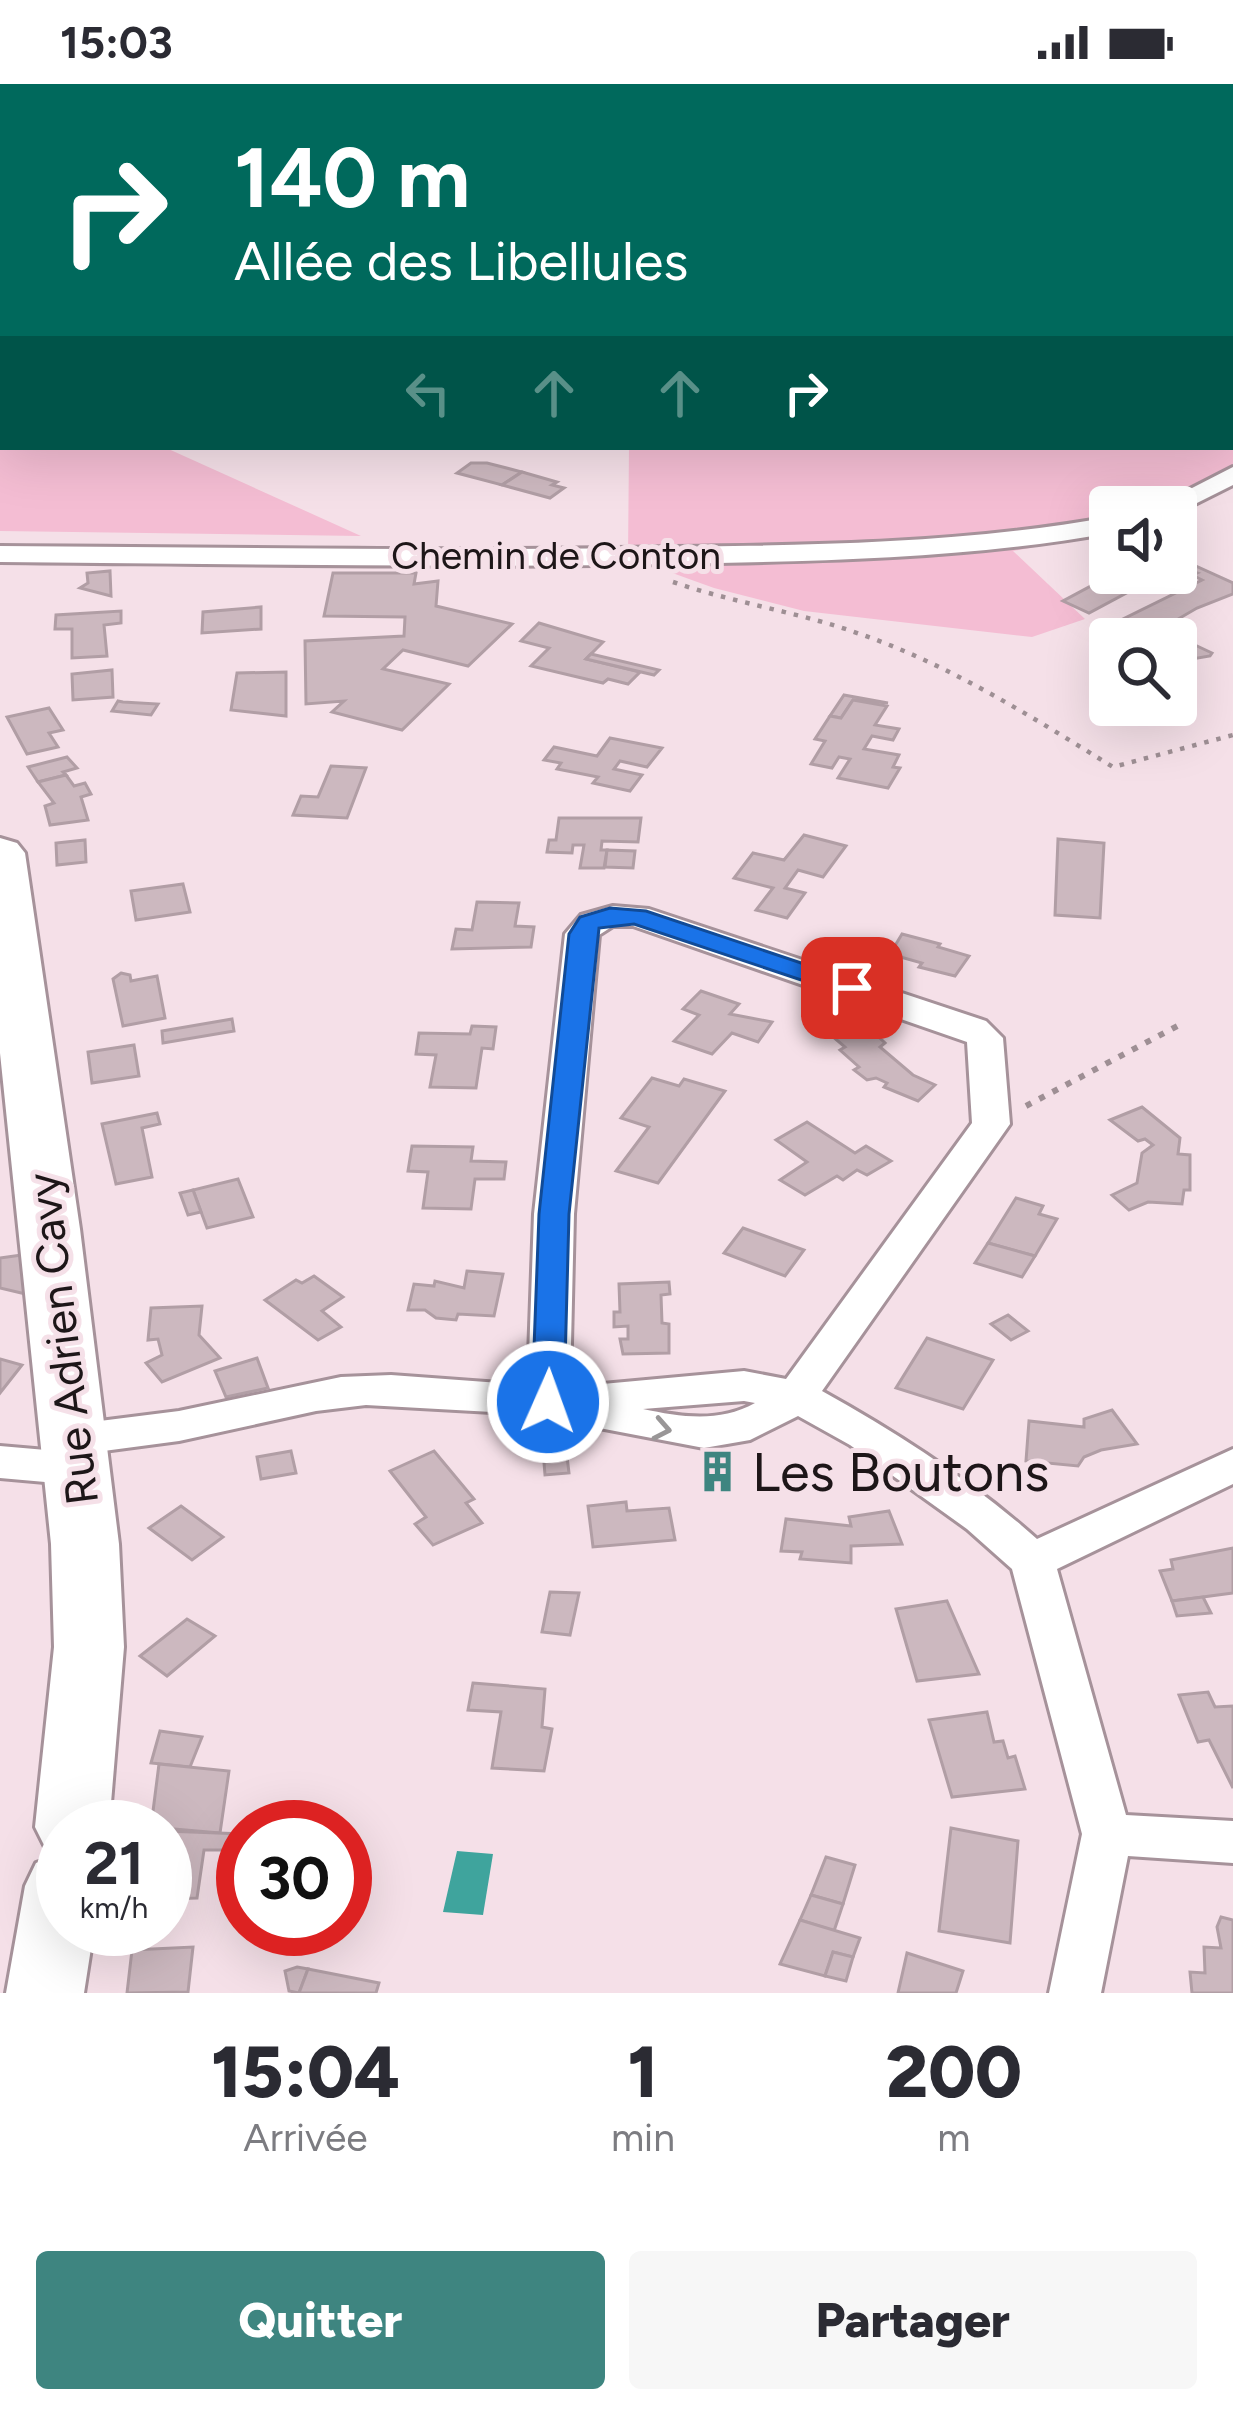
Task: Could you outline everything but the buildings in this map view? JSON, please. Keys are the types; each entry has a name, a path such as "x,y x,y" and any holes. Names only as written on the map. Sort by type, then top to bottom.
{"main road":[{"name":"Rue Adrien Cavy","path":"0,853 78,1454 89,1648 75,1800"},
{"path":"46,1993 52,1956"}],"street":[{"path":"1197,493 1233,476"},
{"name":"Chemin de Conton","path":"0,554 628,557 928,548 1089,528"},
{"path":"0,1462 78,1454 321,1393 388,1390 548,1402 671,1432 701,1434 738,1430 772,1417 796,1396 991,1124 985,1038 973,1029 637,916 610,915 589,923 582,934 554,1214 548,1402"},
{"path":"796,1396 881,1446 983,1517 1032,1561 1107,1834 1075,1993"},
{"path":"1032,1561 1233,1465"},
{"path":"1107,1834 1233,1842"}],"path":[{"path":"628,557 658,576 706,595 824,622 890,644 997,695 1113,767 1233,734"},
{"path":"991,1124 1185,1022"}],"shaded area":[{"path":"0,450 171,450 361,536 0,531"},
{"path":"629,450 1233,450 1233,486 1197,502 1197,486 1089,486 1089,537 1013,551 1085,619 1032,637 804,611 714,588 628,557"}],"water":[{"path":"457,1851 493,1854 483,1915 443,1912"}],"place":[{"name":"Les Boutons","path":"718,1472"}],"route":[{"path":"548,1402 554,1214 582,934 589,923 610,915 637,916 852,988"}]}
